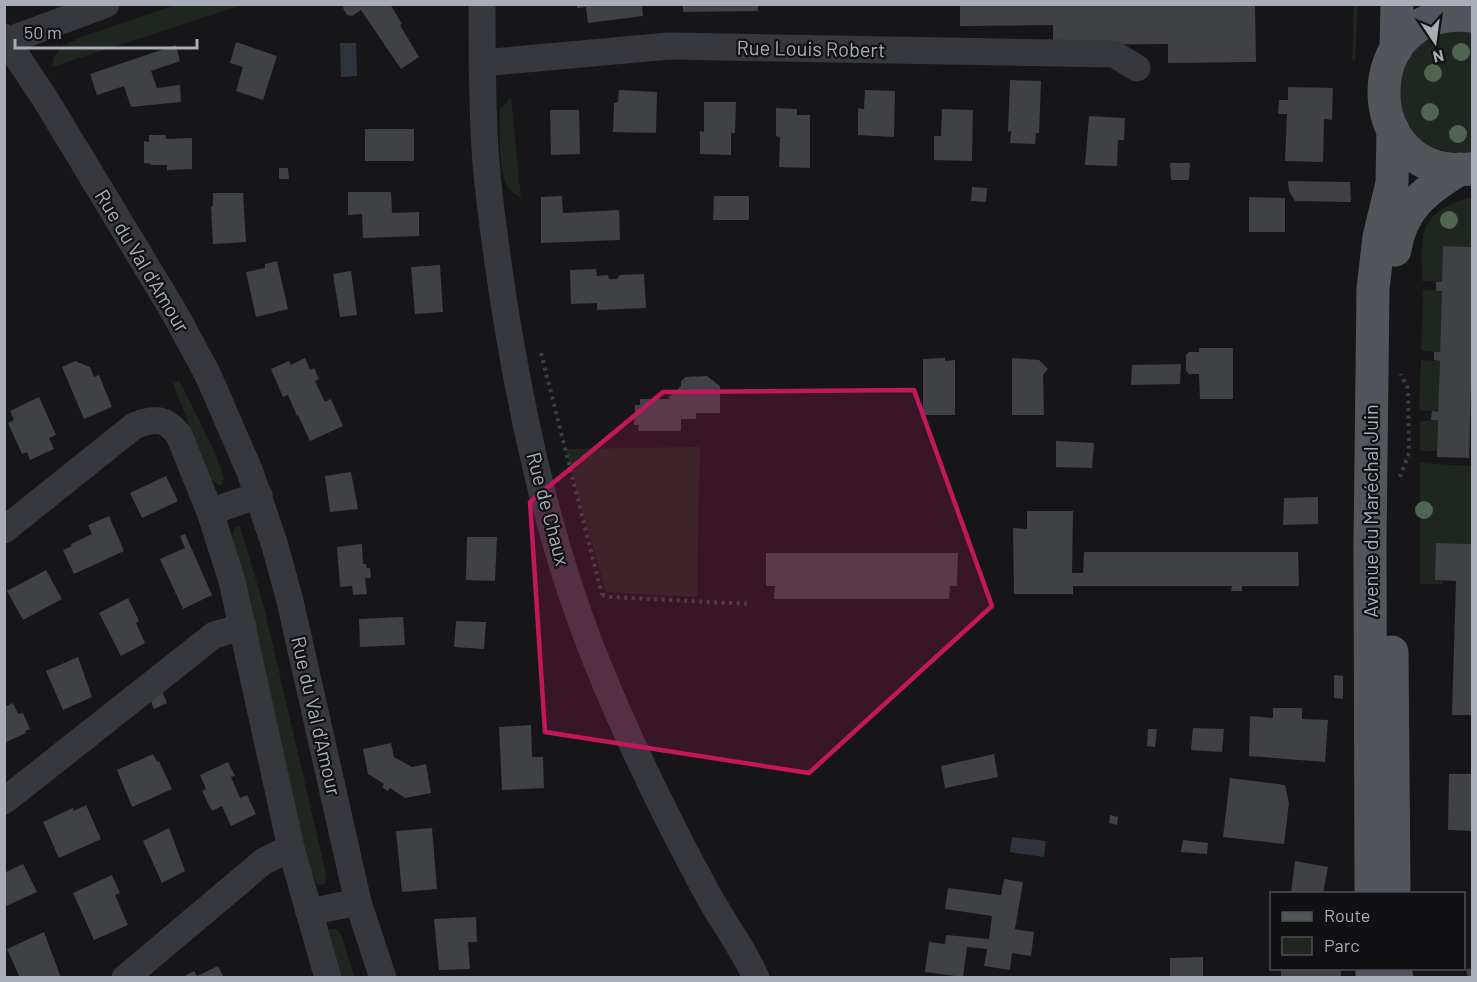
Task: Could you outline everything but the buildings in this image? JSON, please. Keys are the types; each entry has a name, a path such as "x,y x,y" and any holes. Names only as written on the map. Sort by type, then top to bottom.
{"main road":[{"path":"1396,49 1397,4"},
{"path":"1462,4 1473,14"},
{"path":"1466,169 1437,166 1426,162 1407,148 1393,130 1384,107 1383,90 1388,65 1396,49 1407,35 1429,21 1445,16 1473,14"},
{"name":"Avenue du Maréchal Juin","path":"1371,892 1373,318 1379,237 1392,183 1393,130"},
{"name":"Avenue du Maréchal Juin","path":"1394,892 1392,278 1396,242 1405,216 1422,196 1466,169"}],"street":[{"path":"7,40 106,4"},
{"name":"Rue de Chaux","path":"482,4 485,149 495,242 515,377 548,517 580,618 630,739 697,876 719,917 757,976"},
{"name":"Rue du Val d'Amour","path":"7,40 50,106 174,312 221,403 259,495 290,601 358,903 383,978"},
{"name":"Rue Louis Robert","path":"483,63 669,46 1114,54 1137,68"},
{"path":"4,530 134,426 154,420 163,421 179,435 210,512 232,581 291,848 328,978"},
{"path":"210,512 259,495"},
{"path":"4,801 214,635 243,627"},
{"path":"125,978 264,861 291,848"},
{"path":"309,912 358,903"}],"path":[{"path":"538,344 605,605"},
{"path":"1391,503 1409,453 1408,389 1392,355"},
{"path":"602,595 751,604"}],"highlighted area":[{"path":"914,390 992,606 809,773 545,732 530,502 663,392"}],"green space":[{"path":"178,4 242,5 52,67 53,58 62,46 84,36"},
{"path":"1354,5 1358,5 1355,61 1352,59"},
{"path":"1462,27 1472,29 1472,155 1427,148 1404,124 1398,75 1422,40"},
{"path":"511,97 521,198 510,190 506,183 501,163 500,109"},
{"path":"1472,197 1472,247 1444,246 1442,282 1422,281 1422,244 1427,225 1443,208"},
{"path":"1423,290 1442,291 1440,352 1421,351"},
{"path":"1421,360 1440,361 1438,412 1419,410"},
{"path":"179,380 215,453 224,477 222,485 211,480 173,384"},
{"path":"1438,420 1437,451 1420,451 1420,421"},
{"path":"700,447 697,597 606,592 566,449"},
{"path":"1420,463 1472,466 1472,544 1436,543 1436,580 1443,581 1443,584 1420,584"},
{"path":"238,526 241,529 264,607 326,874 325,883 322,885 317,884 303,855 232,537 234,528"},
{"path":"330,929 339,931 354,977 342,977 330,945 327,932"}],"shaded area":[{"path":"340,43 356,43 357,76 341,77"},
{"path":"1012,837 1046,841 1044,857 1010,852"}]}
